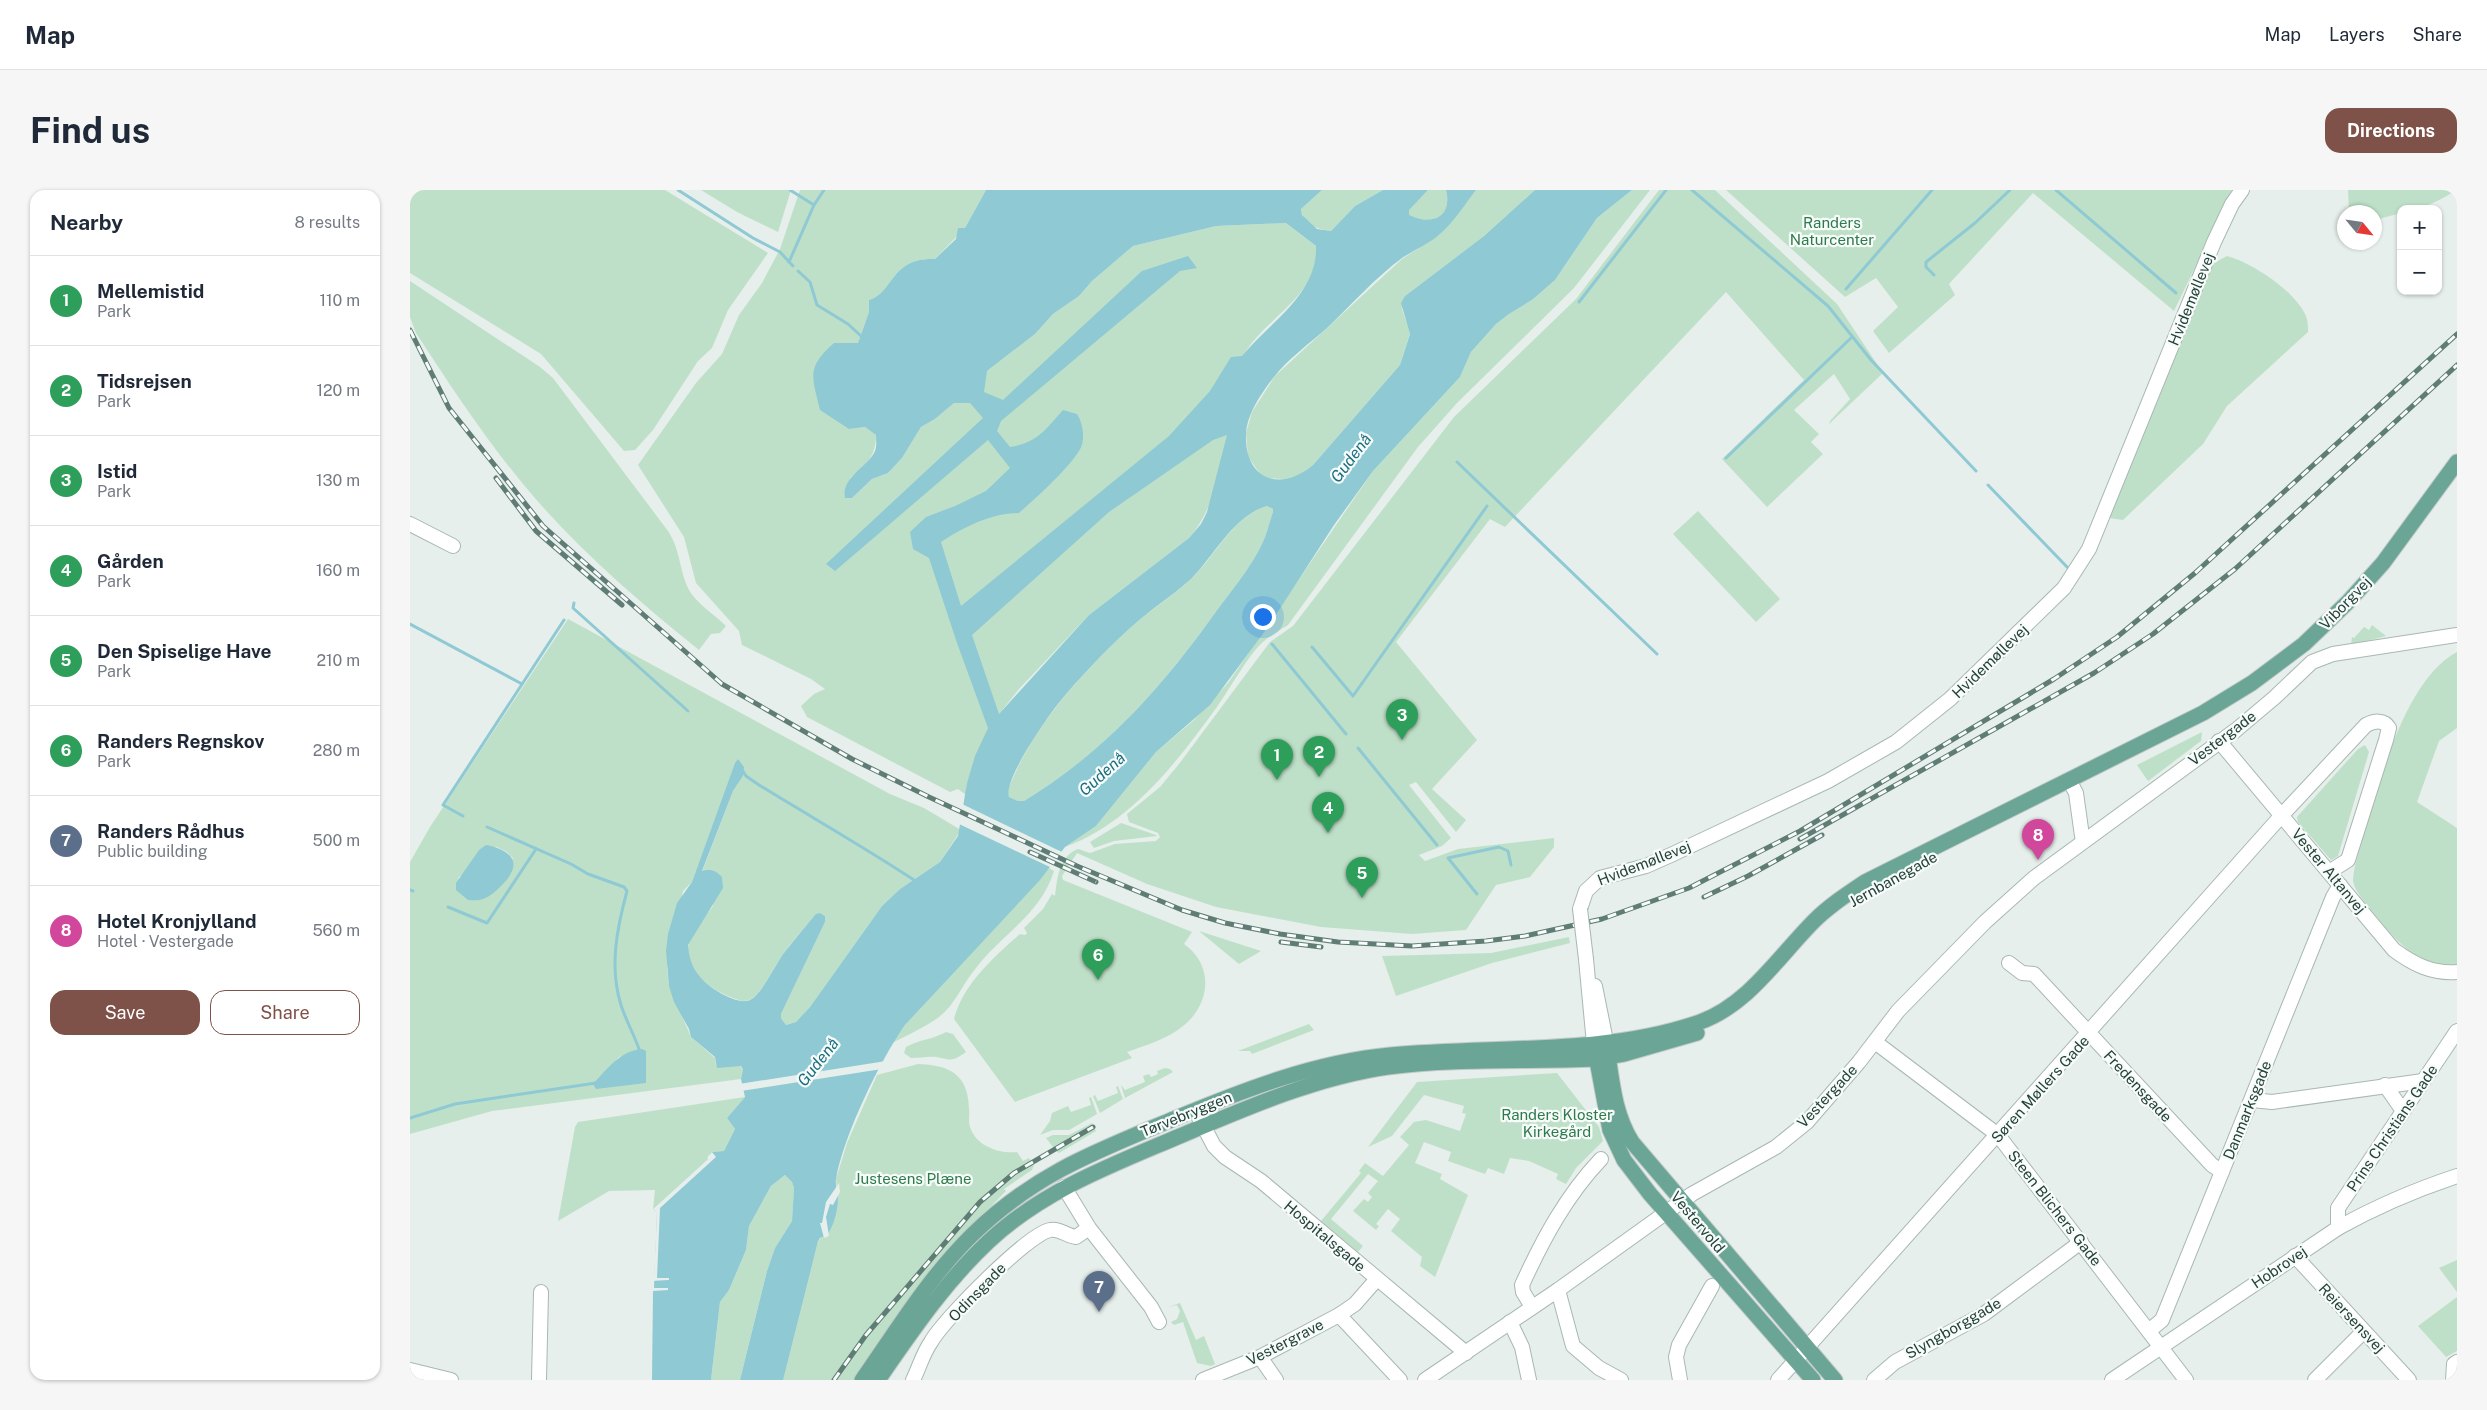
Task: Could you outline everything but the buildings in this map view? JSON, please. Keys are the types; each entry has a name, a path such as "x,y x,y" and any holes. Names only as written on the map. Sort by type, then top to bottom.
{"main road":[{"name":"Viborgvej","path":"2208,715 2270,670 2318,631 2348,602 2383,563 2457,462"},
{"name":"Viborgvej","path":"2208,715 2288,667 2349,613 2389,568 2457,478"},
{"name":"Jernbanegade","path":"1601,1050 1682,1038 1730,1016 1753,998 1820,927 1854,899 1889,878 2071,783 2208,715"},
{"name":"Tørvebryggen","path":"862,1380 937,1273 971,1236 1038,1181 1073,1161 1248,1089 1332,1065 1386,1055 1601,1050"},
{"name":"Tørvebryggen","path":"878,1380 936,1298 963,1266 1019,1216 1064,1188 1103,1168 1203,1126 1287,1094 1386,1067 1601,1050"},
{"name":"Vestervold","path":"1601,1050 1615,1104 1625,1131 1644,1158 1835,1380"},
{"name":"Vestervold","path":"1601,1050 1610,1130 1619,1152 1666,1212 1813,1380"}],"street":[{"name":"Hvidemøllevej","path":"1601,1050 1597,994 1586,959 1580,909 1586,891 1600,878 1646,866 1828,781 1896,742 1950,699 2064,588 2090,550 2214,242 2232,204 2242,190"},
{"path":"410,524 452,546"},
{"name":"Vestergade","path":"1425,1380 1558,1290 1666,1212 1776,1146 1807,1122 1875,1042 1898,1011 1952,954 2034,878 2260,710 2312,662 2331,654 2457,636"},
{"name":"Søren Møllers Gade","path":"1778,1380 2089,1034 2282,815 2366,726 2375,722 2387,725 2389,728 2386,740 2348,860 2329,872"},
{"name":"Vester Altanvej","path":"2219,741 2394,950 2412,963 2428,969 2457,972"},
{"path":"2071,783 2076,793 2082,836 2085,840"},
{"name":"Danmarksgade","path":"2150,1330 2162,1320 2333,897 2340,885"},
{"name":"Fredensgade","path":"2009,963 2022,972 2034,974 2212,1165 2222,1172"},
{"name":"Prins Christians Gade","path":"2338,1228 2338,1208 2457,1031"},
{"name":"Steen Blichers Gade","path":"1875,1042 1998,1135 2150,1330 2186,1380"},
{"path":"2252,1100 2272,1102 2423,1081"},
{"path":"2385,1086 2403,1112"},
{"name":"Hospitalsgade","path":"1195,1110 1212,1144 1225,1157 1260,1181 1376,1280 1466,1353"},
{"path":"1532,1307 1523,1292 1522,1285 1542,1240 1574,1191 1601,1159"},
{"name":"Hobrovej","path":"2112,1380 2133,1374 2162,1346 2338,1228 2396,1198 2457,1176"},
{"path":"1064,1188 1089,1228 1151,1307 1160,1322"},
{"name":"Odinsgade","path":"913,1380 931,1341 990,1275 1047,1231 1056,1230 1076,1237 1089,1228"},
{"name":"Slyngborggade","path":"1874,1380 1895,1362 1984,1314 2081,1242"},
{"name":"Reiersensvej","path":"2295,1256 2409,1380"},
{"name":"Vestergrave","path":"1203,1380 1260,1357 1339,1315 1355,1304 1376,1280"},
{"path":"1680,1380 1676,1358 1678,1345 1712,1286"},
{"path":"1558,1290 1573,1346 1599,1368 1621,1380"},
{"path":"539,1380 541,1292"},
{"path":"1339,1315 1400,1380"},
{"path":"1510,1322 1522,1347 1529,1380"},
{"path":"2314,1380 2363,1332"},
{"path":"1260,1357 1276,1380"},
{"path":"2453,1380 2454,1364 2457,1362"},
{"path":"410,1370 430,1377 451,1380"}],"green space":[{"path":"410,190 665,190 768,253 728,310 712,348 698,361 653,430 635,450 624,451 541,354 410,273"},
{"path":"701,190 791,190 778,232 737,212"},
{"path":"800,190 986,190 965,228 935,259 920,260 909,264 894,276 884,290 869,300 869,312 858,343 834,343 849,429 865,427 876,435 876,443 869,460 850,478 852,498 872,479 888,473 902,458 921,427 935,419 954,403 970,403 987,371 1035,334 1053,314 1079,296 1092,281 1133,246 1216,226 1286,223 1317,247 1315,264 1310,278 1291,304 1267,326 1246,351 1233,380 1227,435 1221,466 1212,498 1198,526 1189,538 1089,615 1019,689 988,728 967,783 966,795 958,789 950,792 807,717 801,706 814,694 825,689 811,679 742,645 739,631 696,583 684,537 638,465 696,383 722,354 739,315 762,283 780,249"},
{"path":"1322,190 1383,190 1355,206 1331,231 1312,225 1302,214 1301,209"},
{"path":"1428,190 1446,190 1446,208 1443,214 1432,220 1408,215 1409,209"},
{"path":"1476,190 1535,190 1484,236 1405,296 1402,309 1410,333 1400,365 1313,465 1300,476 1284,479 1268,478 1261,475 1248,457 1246,433 1252,412 1275,376 1402,259 1440,234"},
{"path":"1632,190 1650,190 1574,288 1457,403 1418,447 1288,625 1269,637 1257,648 1245,663 1217,707 1169,769 1132,807 1111,823 1065,847 1096,826 1156,752 1194,720 1228,683 1373,471 1460,377 1471,352 1496,324 1532,300 1555,280 1597,218"},
{"path":"1659,190 1715,190 1837,304 1883,373 1829,424 1850,399 1834,374 1794,410 1819,434 1811,442 1823,454 1767,507 1722,459 1804,380 1726,292 1505,527 1490,519 1396,642 1477,740 1432,789 1466,820 1456,832 1416,782 1409,785 1451,838 1442,846 1419,855 1425,861 1458,849 1554,838 1554,847 1530,877 1496,885 1466,930 1412,934 1321,927 1216,907 1147,884 1077,853 1062,876 1063,880 1192,932 1184,944 1194,953 1204,973 1204,996 1192,1017 1183,1026 1164,1038 1127,1052 1132,1058 1015,1102 954,1019 964,994 990,962 1020,934 1025,935 1027,933 1024,928 1043,909 1052,894 1055,896 1060,869 1063,862 1072,852 1078,849 1090,853 1115,844 1156,841 1160,837 1158,833 1129,822 1127,814 1160,787 1270,642 1293,626 1454,417 1576,299"},
{"name":"Randers Naturcenter","path":"1726,190 2232,190 2174,311 2033,193 1949,284 1955,295 1889,353 1873,331 1898,307 1876,278 1845,297"},
{"path":"2348,190 2457,190 2427,205 2397,205 2397,214 2382,218 2382,205 2349,205"},
{"path":"2227,256 2261,271 2293,297 2306,316 2308,332 2227,406 2203,444 2123,520 2109,518 2214,263"},
{"path":"410,281 540,367 553,378 668,531 692,595 726,626 720,633 711,634 699,650 592,558 534,497 487,438 416,333 410,317"},
{"path":"1267,506 1273,509 1273,512 1264,540 1252,562 1195,641 1152,693 1105,740 1053,782 1024,801 1018,801 1009,797 1007,793 1029,747 1058,704 1075,684 1129,629 1194,576 1235,526 1255,511"},
{"path":"1698,511 1780,599 1756,622 1673,534"},
{"path":"568,619 890,794 924,808 961,830 940,862 900,889 882,906 810,1007 796,1022 786,1025 781,1018 781,1014 825,922 825,916 820,913 816,915 786,950 755,996 747,1001 733,998 709,986 696,973 689,957 688,948 691,938 713,906 702,872 733,791 743,776 738,759 692,882 683,891 667,968 669,986 691,1037 715,1058 716,1065 740,1066 743,1069 741,1079 492,1111 410,1134 410,862 430,827","holes":["497,847 507,852 513,858 496,888 491,893 485,897 468,900 458,878 466,872 479,850","646,1051 646,1083 594,1084 619,1057"]},
{"path":"2372,625 2386,636 2351,645 2352,637 2354,638 2364,627 2369,630"},
{"path":"2457,652 2457,728 2439,741 2417,802 2457,828 2457,964 2443,965 2419,957 2398,941 2361,897 2354,885 2353,879 2380,780 2404,718 2419,690 2437,668"},
{"path":"2202,732 2201,741 2148,781 2137,765"},
{"path":"2365,745 2369,752 2338,856 2331,860 2298,822 2297,817 2358,749"},
{"path":"1121,823 1157,836 1114,841 1094,848 1090,842"},
{"path":"1049,868 1054,871 1040,900 1020,923 986,956 945,1012 928,1024 892,1043 905,1025"},
{"path":"1199,931 1261,951 1239,964"},
{"path":"1569,937 1570,943 1492,963 1396,996 1382,956 1491,953"},
{"path":"1309,1024 1314,1030 1252,1054 1250,1051 1238,1051"},
{"path":"946,1032 953,1034 966,1052 952,1059 933,1057 911,1058 904,1053 906,1047 911,1044"},
{"name":"Justesens Plæne","path":"918,1064 938,1066 954,1073 965,1086 968,1096 969,1125 977,1139 996,1150 1017,1152 1023,1161 1029,1158 1034,1165 1032,1170 1004,1189 1006,1191 939,1259 856,1380 783,1380 783,1370 818,1241 831,1228 838,1200 836,1179 847,1143 877,1075"},
{"path":"1165,1068 1173,1072 1125,1098 1121,1085 1125,1090 1145,1082 1143,1076 1149,1074 1151,1077 1158,1074 1157,1071"},
{"name":"Randers Kloster Kirkegård","path":"1557,1073 1599,1127 1603,1141 1576,1168 1566,1184 1556,1179 1558,1174 1529,1161 1510,1158 1504,1174 1488,1168 1485,1174 1448,1161 1451,1152 1424,1142 1415,1163 1442,1174 1440,1179 1468,1195 1435,1277 1420,1266 1422,1257 1391,1231 1400,1219 1388,1209 1376,1224 1379,1226 1376,1230 1353,1211 1364,1199 1368,1202 1372,1197 1368,1193 1378,1181 1368,1174 1331,1219 1363,1246 1358,1252 1321,1221 1361,1173 1359,1171 1365,1163 1383,1176 1409,1145 1400,1137 1414,1122 1426,1120 1460,1131 1466,1114 1462,1113 1464,1106 1424,1095 1392,1136 1368,1147 1417,1082"},
{"path":"1118,1086 1123,1099 1100,1113 1093,1096 1095,1095 1098,1101 1118,1093 1116,1087"},
{"path":"745,1097 727,1118 735,1129 724,1151 712,1152 709,1159 653,1209 655,1190 609,1191 558,1221 575,1127 578,1122"},
{"path":"1091,1097 1097,1114 1069,1130 1053,1130 1040,1135 1050,1121 1052,1113 1068,1106 1071,1112 1091,1105 1089,1098"},
{"path":"1092,1123 1096,1131 1059,1153 1046,1138 1053,1135 1069,1135"},
{"path":"785,1175 792,1182 794,1188 792,1221 775,1248 767,1271 740,1380 711,1380 720,1302 729,1290 746,1250 749,1226 771,1186"},
{"path":"2457,1260 2457,1292 2439,1268"},
{"path":"2457,1297 2457,1351 2446,1357 2418,1326"},
{"path":"1180,1303 1196,1340 1204,1336 1215,1364 1211,1366 1197,1363 1183,1322 1174,1325 1171,1322 1177,1319 1180,1311 1177,1305 1168,1307"}],"water":[{"name":"Gudenå","path":"986,190 1322,190 1301,209 1302,215 1317,229 1331,231 1355,206 1383,190 1428,190 1409,210 1409,215 1425,220 1438,217 1443,213 1447,200 1446,190 1476,190 1455,218 1436,238 1402,258 1382,274 1327,328 1299,351 1265,389 1249,419 1246,434 1247,449 1251,462 1258,471 1266,477 1277,479 1301,474 1313,465 1400,365 1410,334 1401,303 1405,296 1484,236 1535,190 1632,190 1597,218 1555,280 1532,300 1496,324 1471,352 1460,377 1373,471 1334,525 1268,627 1210,705 1156,752 1096,826 1065,847 1040,880 905,1025 874,1078 846,1142 836,1179 838,1198 835,1217 827,1235 818,1241 783,1380 740,1380 767,1271 775,1248 792,1221 794,1188 792,1182 785,1175 771,1186 749,1226 746,1250 729,1290 720,1302 711,1380 649,1380 649,1290 654,1288 657,1213 653,1209 708,1159 707,1157 712,1152 724,1151 735,1129 727,1118 745,1097 741,1079 743,1069 741,1066 717,1068 715,1057 691,1037 689,1029 674,1002 669,986 666,951 668,934 677,903 692,882 735,763 738,759 744,767 743,776 733,791 702,871 715,871 720,875 723,888 688,945 689,952 694,969 706,983 730,998 741,1001 750,1000 759,992 784,953 816,914 820,913 825,916 825,922 781,1014 781,1018 786,1025 796,1022 810,1007 882,906 900,889 940,862 958,836 967,783 975,756 988,728 929,558 913,549 910,532 926,517 986,491 1010,468 988,440 835,571 826,564 983,418 970,403 954,403 935,419 921,427 902,458 888,473 872,479 852,498 845,498 847,484 875,451 876,435 865,427 849,429 820,410 814,380 815,366 834,343 858,343 869,312 869,300 884,290 894,276 909,264 920,260 935,259 956,239 958,228 965,228","holes":["1286,223 1316,246 1315,263 1309,279 1290,307 1242,356 1231,357 1210,391 1169,436 961,606 941,542 959,531 988,518 1019,513 1067,466 1081,447 1082,427 1077,414 1063,410 1034,439 1010,447 997,431 1001,421 1180,271 1197,268 1188,256 1142,271 1003,400 984,392 987,371 1035,334 1053,314 1079,296 1092,281 1133,246 1216,226","1227,435 1207,512 1201,524 1189,538 1089,615 999,714 972,635 1109,512 1213,440","1267,506 1273,509 1265,536 1257,553 1240,580 1174,668 1129,717 1080,762 1024,801 1018,801 1009,797 1012,778 1019,764 1044,723 1066,694 1092,665 1129,629 1191,579 1234,527 1255,511"]},
{"path":"486,845 503,850 508,854 512,859 512,870 509,877 491,895 481,900 468,900 456,890 456,883 479,850"},
{"path":"642,1049 646,1051 646,1083 596,1089 593,1084 609,1066 627,1053"}],"pier":[{"path":"962,804 1064,853 1052,868 959,824"},
{"path":"886,1061 882,1069 741,1091 739,1084"},
{"path":"712,1152 716,1157 660,1208 657,1278 669,1278 669,1280 651,1281 654,1278 657,1213 653,1209 708,1159 707,1157"},
{"path":"839,1183 840,1192 833,1205 830,1204 826,1217 829,1236 824,1238 820,1223 822,1223 826,1202"},
{"path":"648,1288 668,1288 668,1290 653,1291 652,1380 649,1380"}],"waterway":[{"path":"678,190 753,238 780,252 793,266"},
{"path":"789,262 814,205 790,190"},
{"path":"814,205 824,190"},
{"path":"1579,302 1666,190"},
{"path":"1692,190 1828,306 1871,360 1976,471"},
{"path":"1846,289 1932,190"},
{"path":"1934,275 1926,267 1926,262 1975,223 2010,190"},
{"path":"2056,190 2176,293"},
{"path":"798,271 810,282 817,305 848,324 861,336"},
{"path":"1726,458 1852,337"},
{"path":"1457,462 1657,654"},
{"path":"1988,485 2068,568"},
{"path":"1312,647 1353,696 1487,506"},
{"path":"574,603 573,608 688,711"},
{"path":"463,816 443,805 564,620"},
{"path":"410,624 522,684"},
{"path":"1272,644 1346,734"},
{"path":"1358,748 1437,845"},
{"path":"741,768 746,776 759,785 914,880 915,884"},
{"path":"487,827 571,864 588,874 624,887 627,891 618,933 615,976 621,1005 640,1052"},
{"path":"1477,894 1448,858 1499,847 1508,851 1511,865"},
{"path":"448,907 487,923 536,849"},
{"path":"410,1118 455,1104 596,1083"}],"railway":[{"path":"410,330 449,408 543,526 722,684 852,759 929,797 1077,866 1182,910 1225,923 1280,934 1338,942 1412,946 1486,941 1525,936 1602,919 1689,888 1800,831 2054,679 2117,637 2195,573 2457,334"},
{"path":"1800,839 2094,673 2153,634 2235,569 2457,365"},
{"path":"496,478 536,531 622,605"},
{"path":"1704,897 1748,876 1822,835"},
{"path":"1030,852 1096,882"},
{"path":"1281,942 1321,947"},
{"path":"834,1380 866,1335 980,1202 1014,1173 1093,1127"}],"place":[{"name":"Istid","path":"1402,740"},
{"name":"Tidsrejsen","path":"1319,777"},
{"name":"Mellemistid","path":"1277,780"},
{"name":"Gården","path":"1328,833"},
{"name":"Hotel Kronjylland","path":"2038,860"},
{"name":"Den Spiselige Have","path":"1362,898"},
{"name":"Randers Regnskov","path":"1098,980"},
{"name":"Randers Rådhus","path":"1099,1312"}]}
